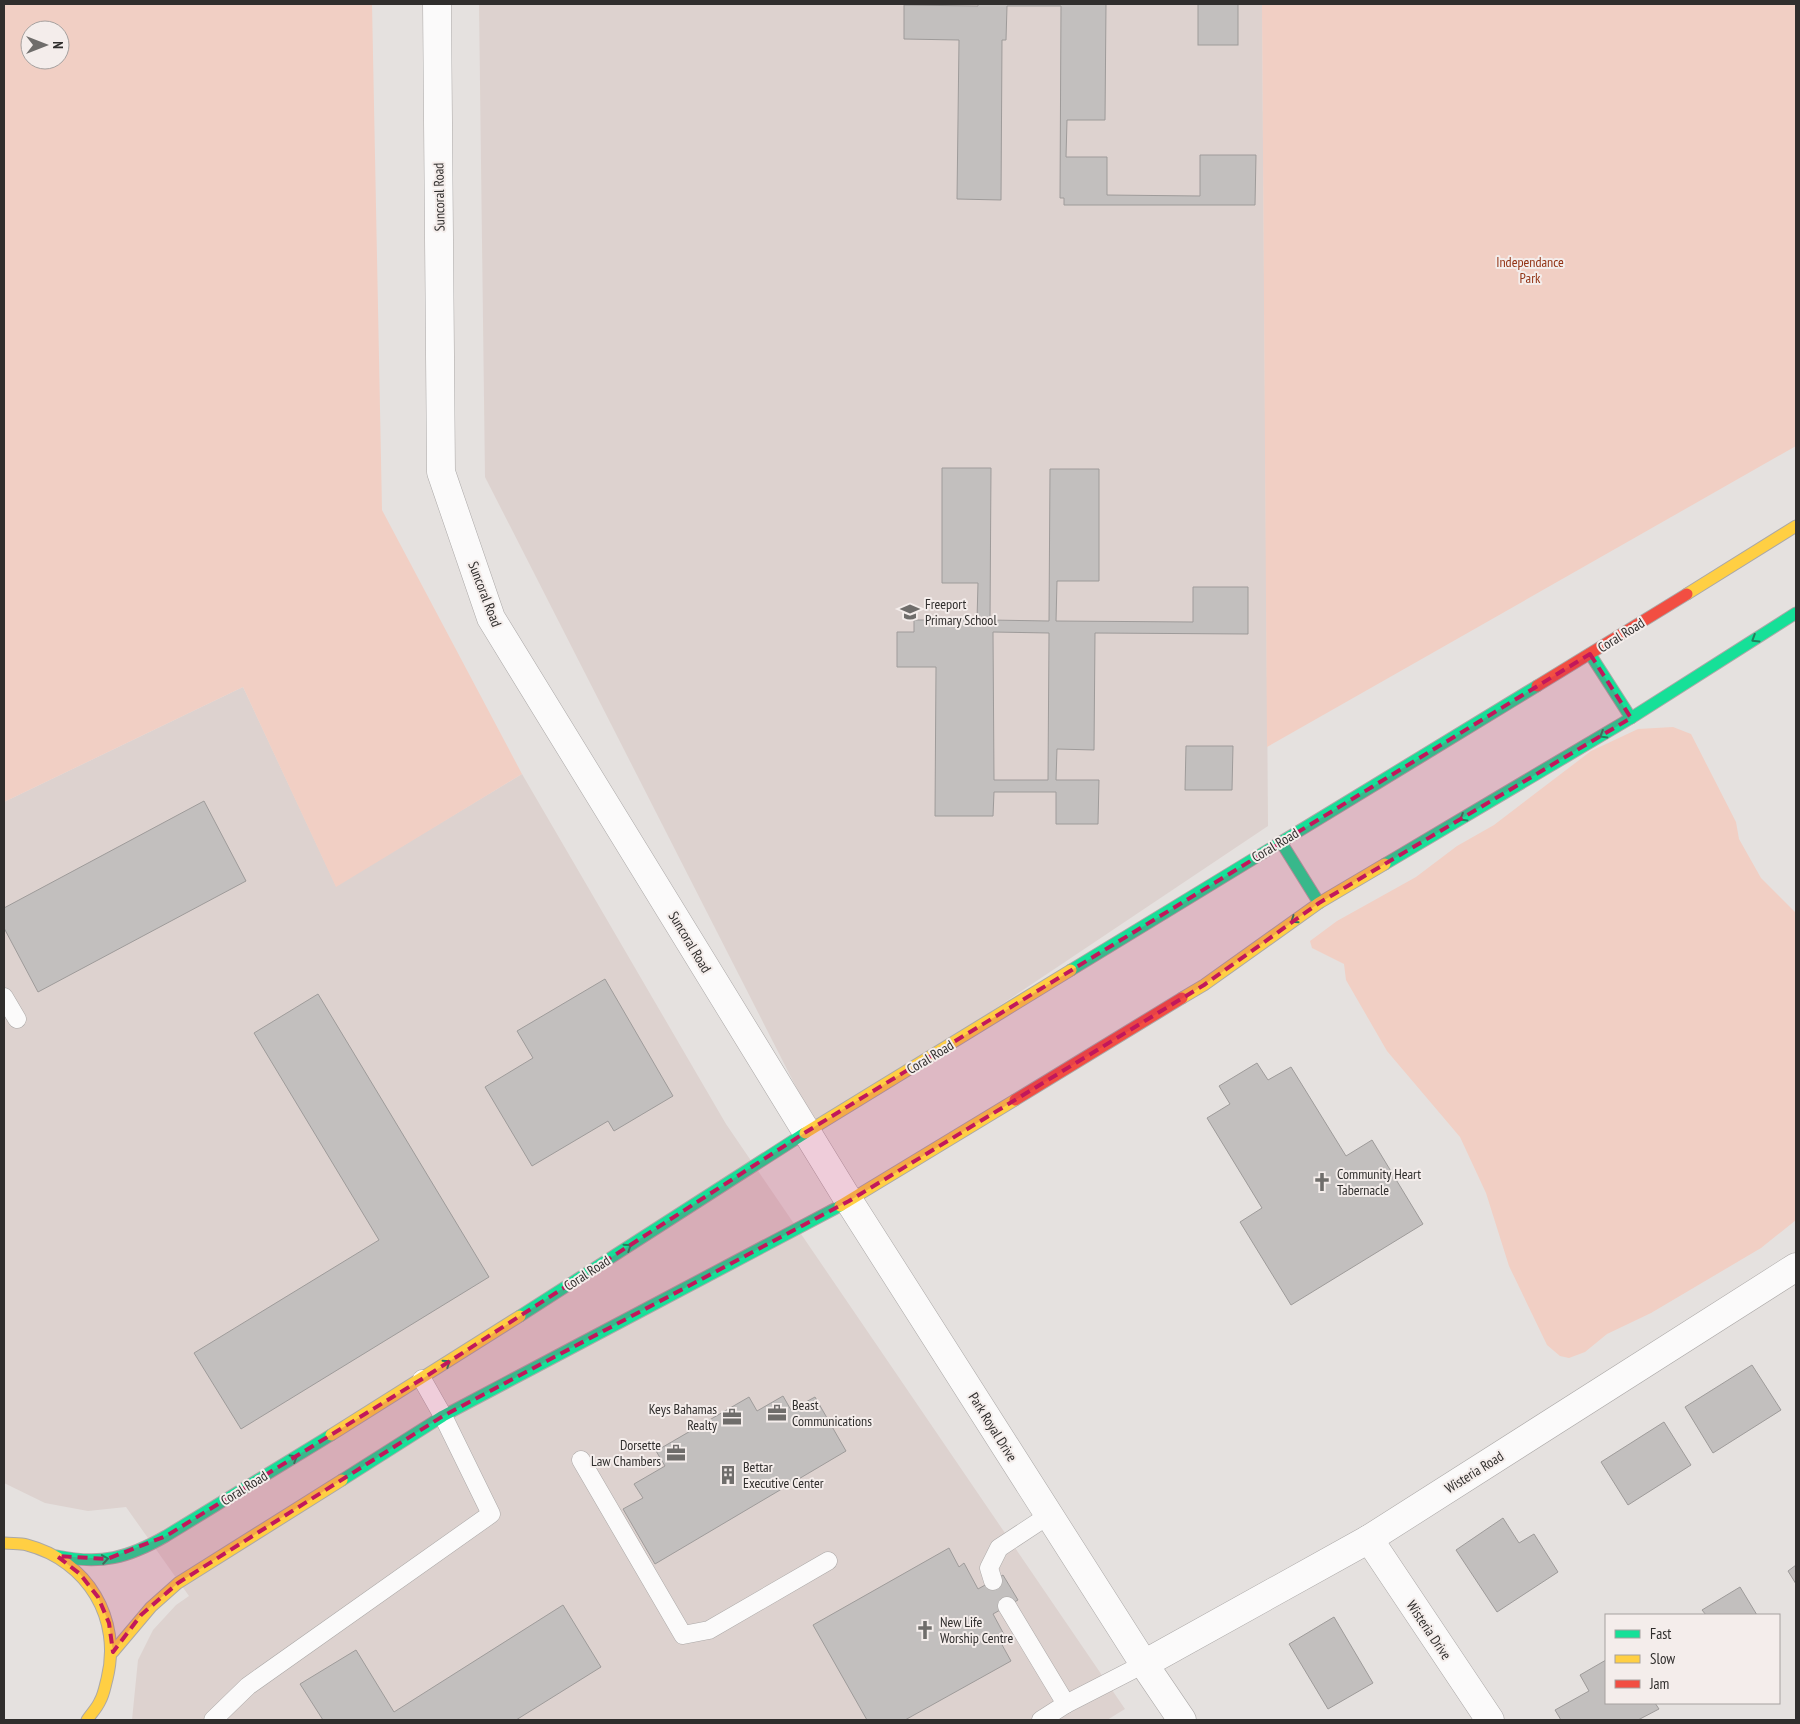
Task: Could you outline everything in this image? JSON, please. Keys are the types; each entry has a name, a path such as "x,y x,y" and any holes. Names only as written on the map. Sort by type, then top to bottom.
{"main road":[{"name":"Coral Road","path":"57,1556 87,1561 108,1559 154,1544 422,1379 806,1132 1590,654 1796,526"},
{"path":"113,1652 158,1598 178,1583 443,1416 848,1201 1204,984 1319,903 1631,718 1796,613"},
{"path":"1590,654 1631,718"},
{"path":"1281,842 1319,903"},
{"path":"4,1543 29,1545 57,1556 80,1574 98,1597 109,1623 113,1652 110,1675 113,1706"},
{"path":"87,1720 99,1704 110,1675"}],"street":[{"name":"Suncoral Road","path":"437,4 442,472 491,618 806,1132"},
{"name":"Park Royal Drive","path":"806,1132 848,1201 1144,1664 1182,1720"},
{"name":"Wisteria Road","path":"1144,1664 1368,1539 1796,1267"},
{"name":"Wisteria Drive","path":"1368,1539 1490,1720"}],"lane":[{"path":"4,997 17,1019"},
{"path":"213,1720 248,1686 491,1514 443,1416 422,1379"},
{"path":"581,1460 683,1635 709,1630 828,1561"},
{"path":"993,1581 989,1568 999,1548 1049,1515"},
{"path":"1007,1606 1066,1704"},
{"path":"1041,1720 1066,1704 1144,1664"}],"highlighted area":[{"path":"1590,654 1631,718 1319,903 1204,985 849,1201 443,1416 178,1583 141,1615 113,1652 109,1623 98,1597 80,1574 57,1556 107,1559 166,1536 422,1379 806,1132"}],"shaded area":[{"name":"Freeport Primary School","path":"479,4 1262,4 1268,826 817,1128 485,477"},
{"path":"243,687 336,886 522,774 726,1124 1125,1709 1107,1720 132,1720 138,1660 153,1630 176,1605 189,1596 126,1507 88,1511 45,1503 4,1483 4,802"}],"green space":[{"path":"4,4 372,4 382,510 522,774 336,887 243,687 4,802"},
{"name":"Independance Park","path":"1262,4 1796,4 1796,446 1267,747"},
{"path":"1673,727 1691,734 1736,822 1739,839 1761,878 1796,913 1796,1220 1761,1248 1651,1313 1607,1334 1585,1352 1569,1358 1560,1356 1547,1345 1509,1266 1486,1193 1460,1137 1387,1051 1346,980 1344,964 1312,948 1310,941 1337,921 1416,877 1457,846 1494,825 1591,751 1638,729"}],"building":[{"path":"978,4 1106,4 1105,120 1067,120 1066,157 1107,157 1107,195 1200,196 1200,155 1256,155 1255,205 1064,205 1064,198 1060,198 1061,6 1007,6 1006,40 1002,40 1001,200 957,199 959,40 904,39 904,5 978,6"},
{"path":"1198,4 1238,4 1238,45 1198,45"},
{"path":"942,468 991,468 990,620 1049,621 1050,469 1099,469 1099,581 1057,581 1056,621 1193,622 1193,587 1248,587 1248,634 1095,633 1094,750 1057,749 1056,780 1099,780 1098,824 1056,824 1056,792 994,792 993,816 935,816 936,667 897,667 897,632 914,632 914,620 977,620 978,583 942,583","holes":["993,632 1049,633 1048,780 994,780"]},
{"path":"1186,746 1233,746 1232,790 1185,790"},
{"path":"204,801 246,881 38,992 4,928 4,908"},
{"path":"605,979 673,1096 614,1131 608,1121 532,1166 485,1087 533,1058 517,1031"},
{"path":"318,994 489,1277 241,1429 194,1353 379,1240 254,1033"},
{"name":"Community Heart Tabernacle","path":"1257,1063 1268,1080 1291,1067 1346,1156 1372,1140 1423,1224 1291,1305 1240,1222 1262,1208 1207,1118 1230,1104 1219,1086"},
{"path":"1752,1365 1781,1410 1713,1453 1685,1407"},
{"name":"Bettar Executive Center","path":"783,1396 791,1410 815,1397 846,1451 655,1564 623,1509 643,1498 634,1484 665,1466 656,1451 749,1397 757,1411"},
{"path":"1664,1422 1691,1465 1628,1505 1601,1462"},
{"path":"1503,1518 1519,1543 1534,1534 1558,1572 1497,1612 1456,1550"},
{"path":"949,1548 959,1567 964,1563 978,1589 1003,1575 1018,1600 993,1614 1007,1640 1001,1643 1011,1661 905,1720 867,1720 813,1625"},
{"path":"1796,1565 1796,1584 1788,1571"},
{"path":"1740,1587 1756,1614 1705,1614 1702,1610"},
{"path":"563,1605 601,1667 516,1720 323,1720 300,1684 356,1650 394,1712"},
{"path":"1334,1617 1373,1683 1328,1709 1289,1644"},
{"path":"1605,1661 1605,1704 1656,1704 1659,1709 1638,1720 1561,1720 1555,1710 1589,1691 1580,1675"}],"traffic: fast":[{"path":"1385,864 1631,718 1796,613"},
{"path":"1590,654 1631,718"},
{"path":"1071,970 1537,686"},
{"path":"1281,842 1319,903"},
{"path":"520,1316 805,1133"},
{"path":"342,1480 443,1416 840,1206"},
{"path":"57,1556 87,1560 101,1559 114,1558 139,1550 166,1536 331,1435"}],"traffic: slow":[{"path":"1687,594 1796,526"},
{"path":"1182,998 1204,985 1319,903 1385,864"},
{"path":"805,1133 1071,970"},
{"path":"840,1206 1015,1100"},
{"path":"331,1435 520,1316"},
{"path":"113,1652 151,1607 178,1583 342,1480"},
{"path":"4,1543 24,1544 49,1553 67,1564 83,1579 95,1596 104,1614 109,1635 110,1657 107,1679 102,1696 87,1720"}],"traffic: jam":[{"path":"1537,686 1687,594"},
{"path":"1015,1100 1182,998"}],"place":[{"name":"Freeport Primary School","path":"910,612"},
{"name":"Community Heart Tabernacle","path":"1322,1182"},
{"name":"Beast Communications","path":"777,1413"},
{"name":"Keys Bahamas Realty","path":"732,1417"},
{"name":"Dorsette Law Chambers","path":"676,1453"},
{"name":"Bettar Executive Center","path":"728,1475"},
{"name":"New Life Worship Centre","path":"925,1630"}]}
